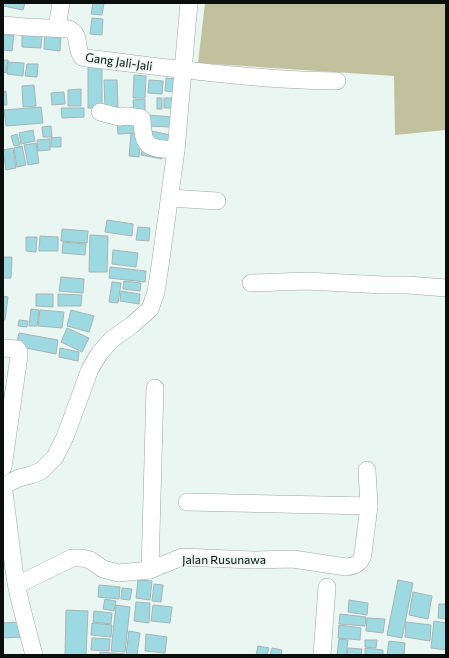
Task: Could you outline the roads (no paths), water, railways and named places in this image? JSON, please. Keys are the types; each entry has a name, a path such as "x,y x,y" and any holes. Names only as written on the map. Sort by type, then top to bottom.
{"street":[{"path":"57,28 61,3"},
{"path":"3,486 19,478 31,476 41,471 56,457 90,370 99,354 111,340 132,325 150,308 156,292 170,198 184,69 189,3"},
{"name":"Gang Jali-Jali","path":"3,25 73,30 76,34 79,54 82,57 184,69"},
{"path":"184,69 304,80 337,81"},
{"path":"100,112 119,116 141,118 142,133 144,140 147,143 151,146 159,148 176,150"},
{"path":"170,198 217,201"},
{"path":"250,283 306,281 446,288"},
{"path":"3,348 17,349 20,356 3,467"},
{"path":"150,570 155,388"},
{"path":"187,502 369,506 367,470"},
{"path":"3,482 7,511 6,540 34,655"},
{"name":"Jalan Rusunawa","path":"17,586 72,558 90,560 103,569 118,573 150,570 182,558 247,560 293,559 353,567 362,559 369,506"},
{"path":"322,655 327,587"}]}
